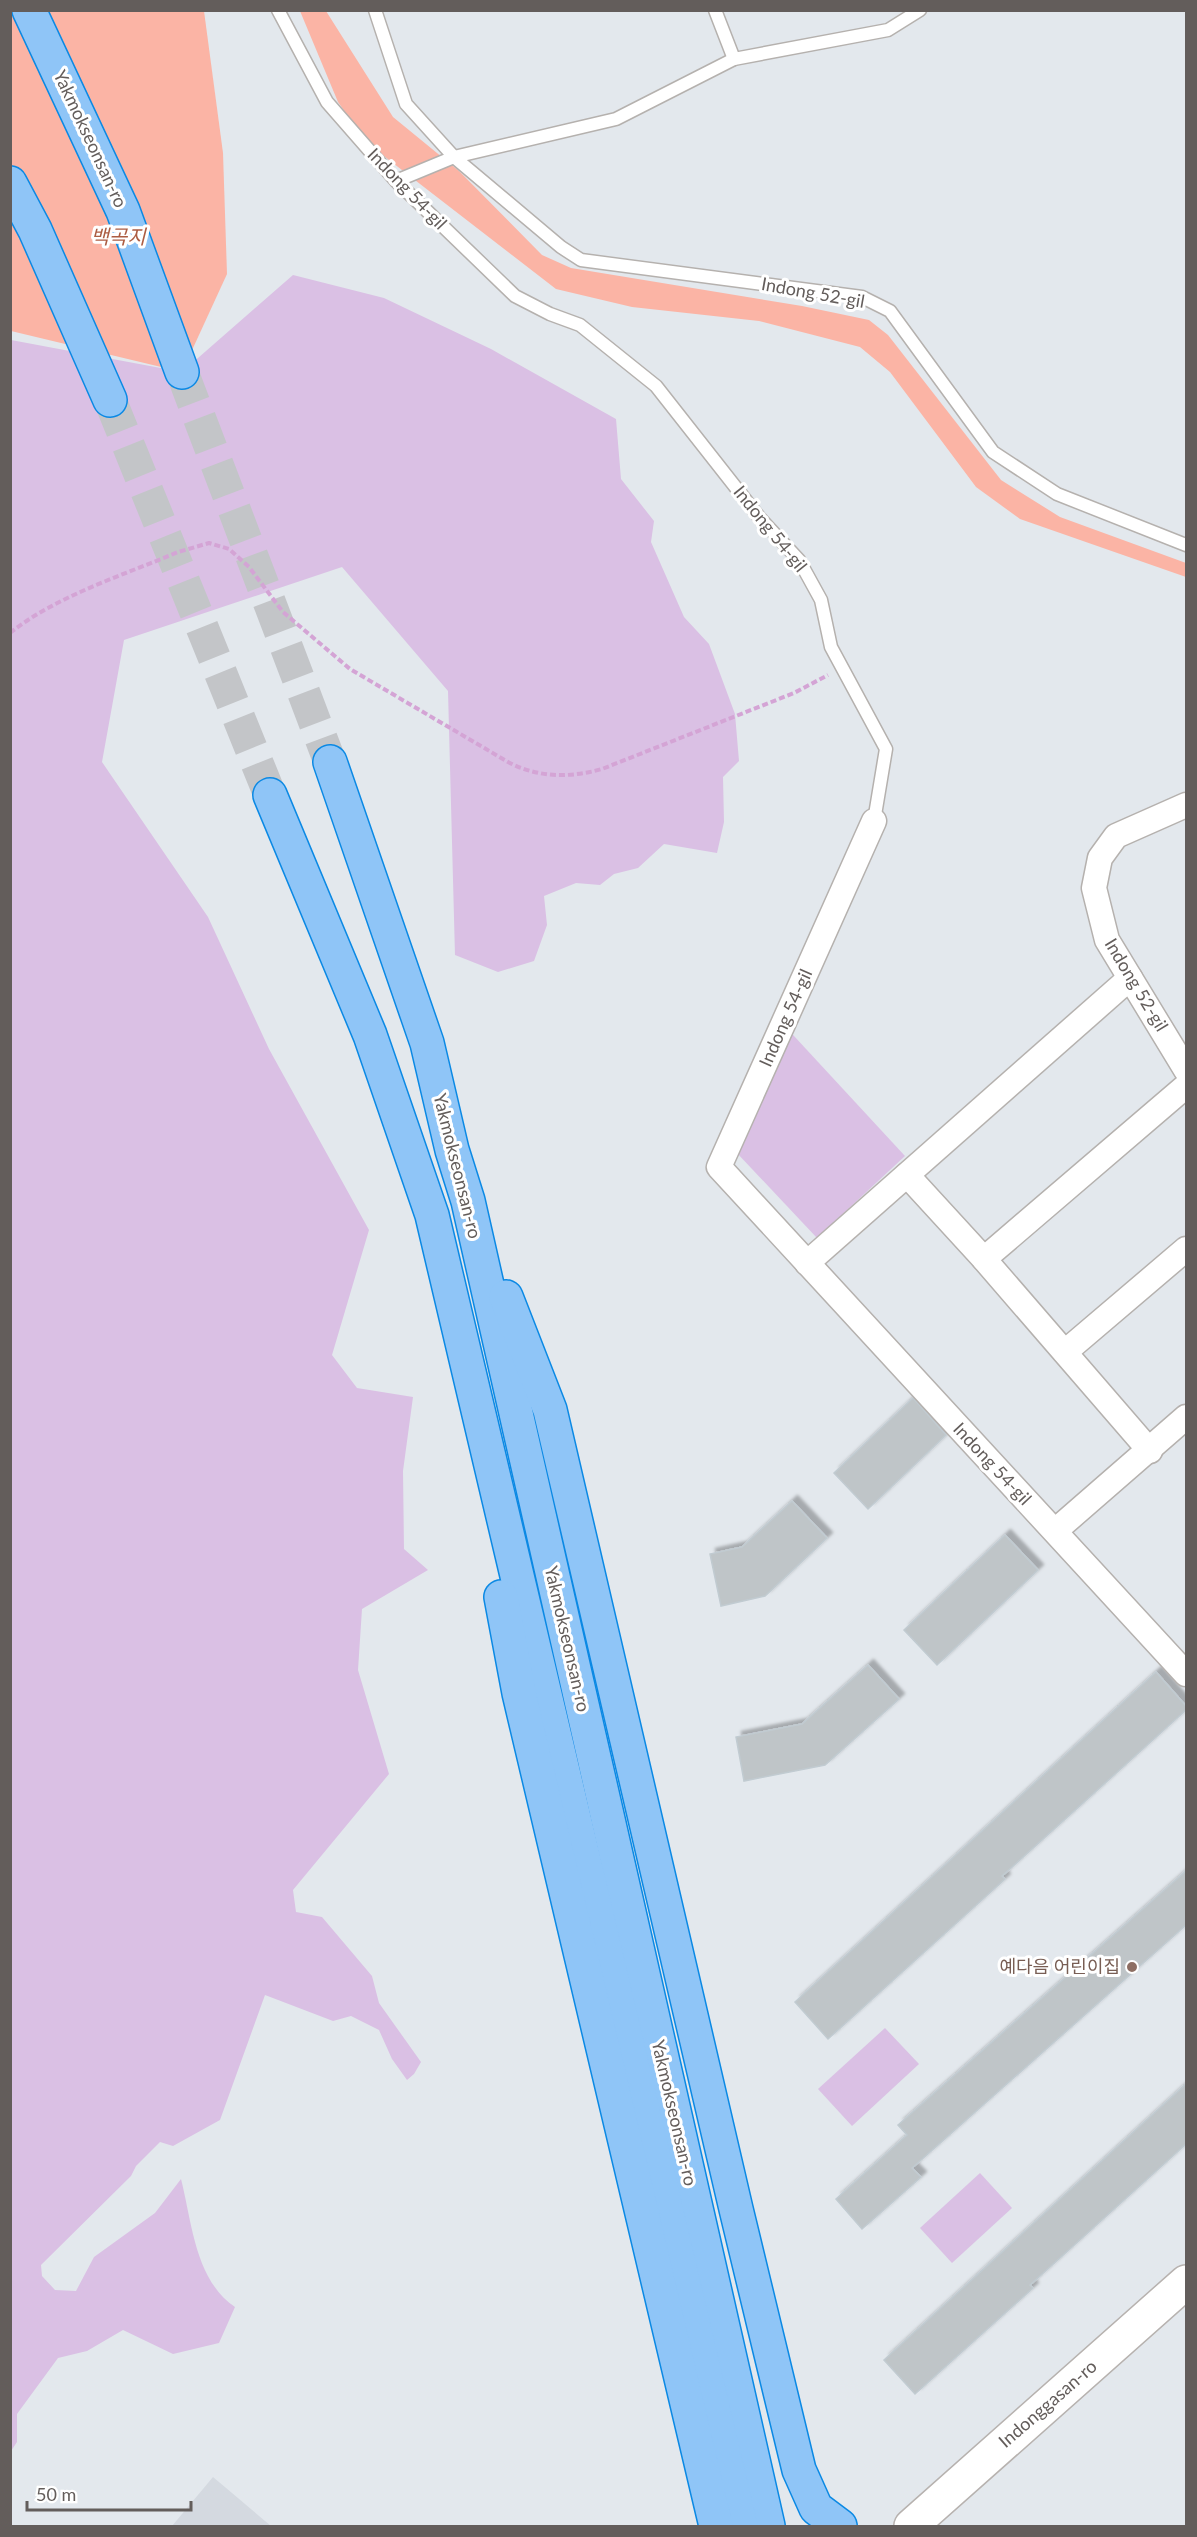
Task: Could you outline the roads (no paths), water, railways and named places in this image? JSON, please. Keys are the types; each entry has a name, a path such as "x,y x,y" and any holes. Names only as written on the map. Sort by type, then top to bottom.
{"highway":[{"name":"Yakmokseonsan-ro","path":"29,10 123,211 182,372"},
{"path":"10,183 35,230 110,400"},
{"name":"Yakmokseonsan-ro","path":"330,762 427,1043 452,1150 468,1201 768,2526"},
{"name":"Yakmokseonsan-ro","path":"270,795 370,1035 432,1215 741,2526"},
{"path":"468,1201 550,1410 735,2209 799,2470 809,2526"},
{"path":"432,1215 519,1693 716,2526"},
{"path":"799,2470 816,2508 840,2526"}],"main road":[{"name":"Indonggasan-ro","path":"911,2526 1186,2282"}],"street":[{"name":"Indong 52-gil","path":"1186,805 1116,836 1100,858 1094,888 1107,940 1186,1070"},
{"name":"Indong 54-gil","path":"874,820 719,1167 1186,1674"},
{"path":"807,1263 1130,978"},
{"path":"984,1259 1186,1086"},
{"path":"907,1175 984,1259 1150,1451"},
{"path":"1065,1352 1186,1249"},
{"path":"1055,1532 1186,1418"}],"lane":[{"name":"Indong 54-gil","path":"278,10 327,102 396,181 515,296 550,314 580,325 656,386 759,517 799,560 821,600 831,648 886,749 874,820"},
{"name":"Indong 52-gil","path":"375,10 406,104 454,157 581,260 862,297 890,311 993,452 1057,494 1186,545"},
{"path":"715,10 734,59"},
{"path":"396,181 454,157 616,119 734,59 888,30 920,10"}],"water":[{"name":"백곡지","path":"11,11 204,11 223,153 227,274 182,372 11,331"},
{"path":"300,11 326,11 393,117 459,171 542,255 571,268 802,306 869,320 888,335 1001,480 1060,517 1186,563 1186,577 1020,519 976,487 890,372 860,347 759,321 632,307 556,289 367,143 338,102"}],"tunnel":[{"path":"182,372 330,762"},
{"path":"110,400 270,795"}],"place":[{"name":"예다음 어린이집","path":"1132,1967"}]}
